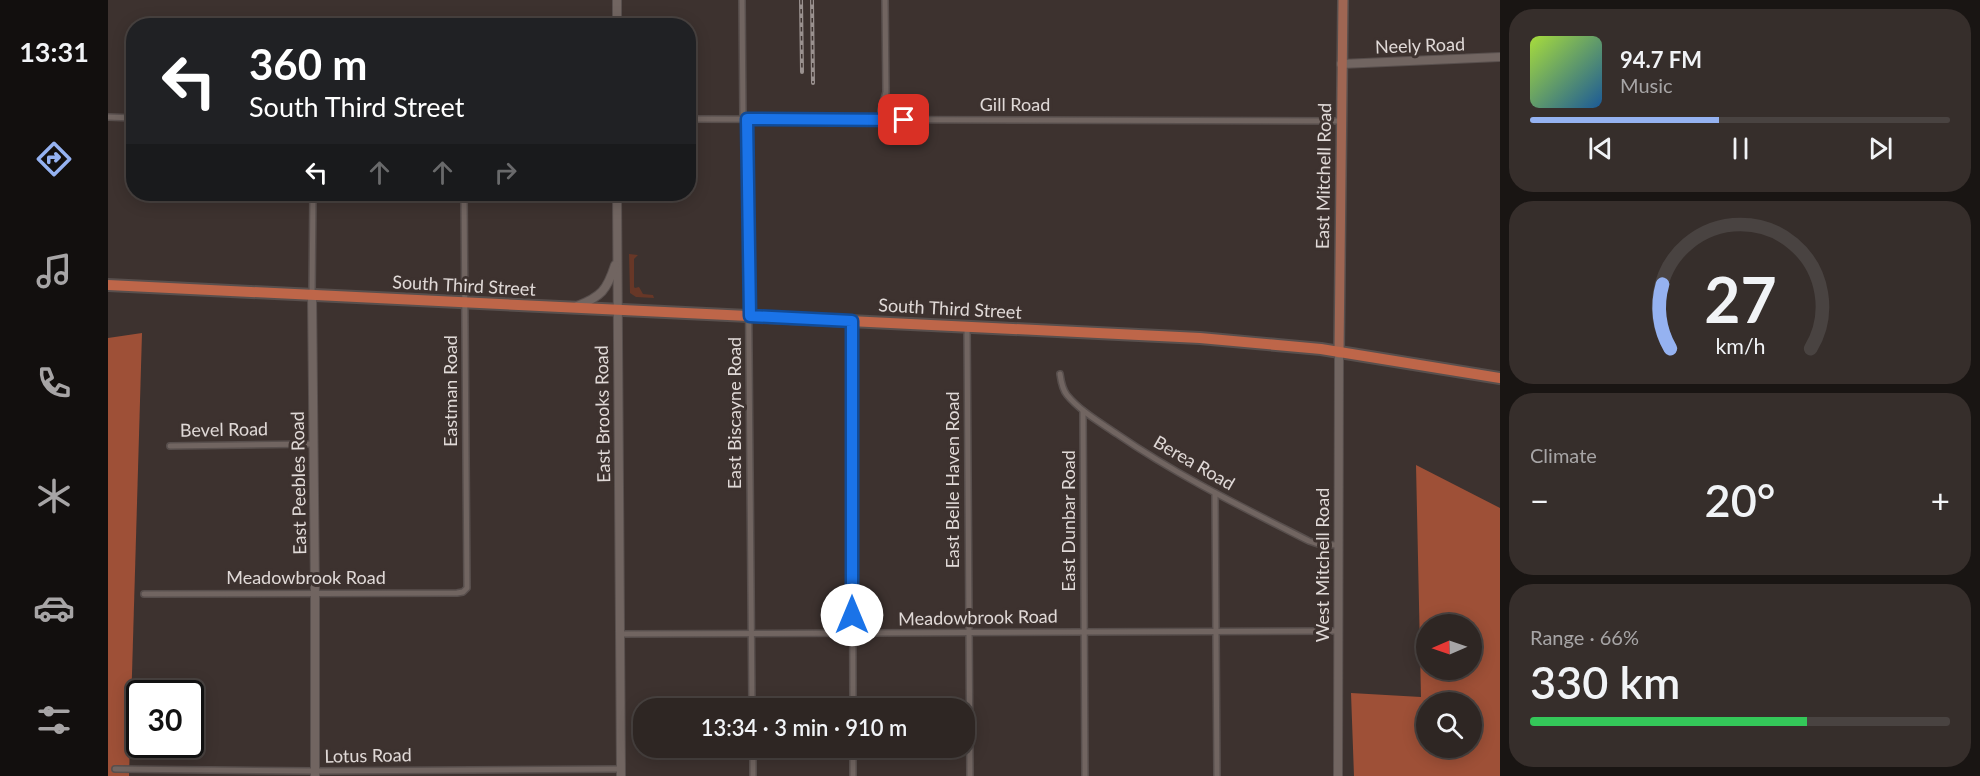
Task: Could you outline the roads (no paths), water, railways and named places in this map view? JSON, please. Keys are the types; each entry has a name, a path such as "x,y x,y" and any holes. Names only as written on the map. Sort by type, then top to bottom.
{"highway":[{"name":"South Third Street","path":"108,285 1200,338 1321,350 1500,378"}],"main road":[{"path":"617,0 617,18"},
{"name":"East Mitchell Road","path":"1339,353 1343,0"},
{"name":"Neely Road","path":"1341,64 1500,57"},
{"name":"East Brooks Road","path":"617,201 621,772"},
{"path":"577,306 591,301 608,286 618,255"},
{"name":"East Peebles Road","path":"312,295 315,774"},
{"name":"West Mitchell Road","path":"1338,776 1339,353"}],"street":[{"name":"East Biscayne Road","path":"742,0 750,316 752,698"},
{"path":"881,119 886,93 885,0"},
{"path":"108,117 126,118"},
{"name":"Gill Road","path":"696,119 1342,121"},
{"name":"East Peebles Road","path":"312,295 313,201"},
{"name":"Eastman Road","path":"464,201 467,588"},
{"path":"852,321 853,698"},
{"name":"East Belle Haven Road","path":"967,326 970,776"},
{"name":"Berea Road","path":"1060,374 1063,389 1083,411 1155,460 1309,541 1337,545"},
{"name":"East Dunbar Road","path":"1083,411 1085,776"},
{"name":"Bevel Road","path":"170,446 314,444"},
{"path":"1215,493 1217,776"},
{"name":"Meadowbrook Road","path":"144,594 457,593 467,588"},
{"name":"Meadowbrook Road","path":"620,634 1337,631"},
{"path":"753,758 753,776"},
{"path":"853,758 853,776"},
{"name":"Lotus Road","path":"115,769 315,774 621,772"}],"railway":[{"path":"801,0 802,72"},
{"path":"812,0 813,83"}]}
